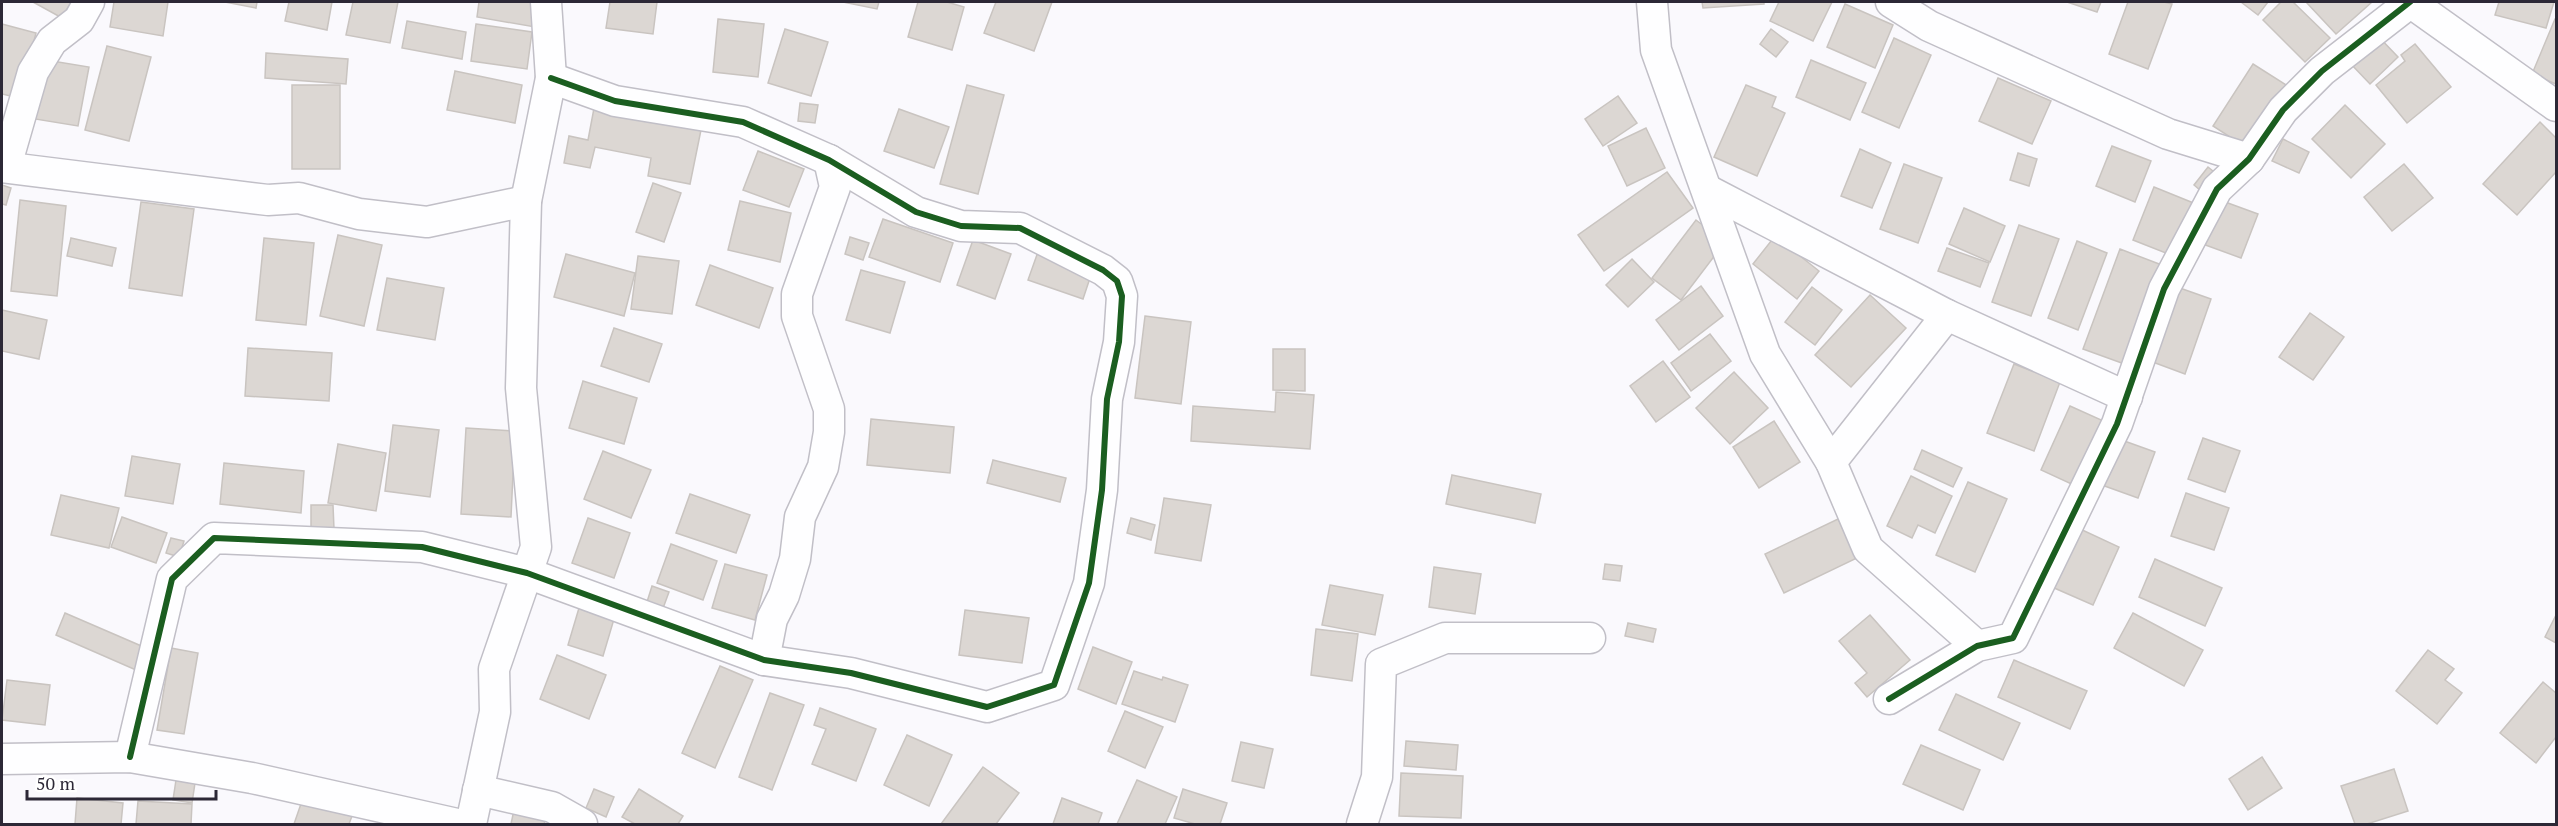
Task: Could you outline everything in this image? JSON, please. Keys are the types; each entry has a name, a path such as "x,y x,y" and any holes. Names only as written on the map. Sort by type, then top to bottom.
{"street":[{"path":"89,2 79,20 52,41 33,72 4,166 268,200 299,198 359,214 428,222 526,201"},
{"path":"471,825 495,712 494,669 536,547 521,388 526,201 551,78 546,2"},
{"path":"1652,2 1656,50 1765,354 1831,462 1868,549 1977,646"},
{"path":"1891,2 1929,26 2168,134 2249,159"},
{"path":"1888,699 1977,646 2013,638 2117,424 2164,289 2217,189 2249,159 2283,110 2322,71 2411,2 2556,106"},
{"path":"130,757 172,579 214,538 422,547 527,573 764,660 851,673 987,707 1054,685 1089,583 1099,513 1107,399 1119,342 1122,296 1117,281 1102,270 1020,228 961,225 916,212 829,160 742,122 615,101 551,78"},
{"path":"764,660 772,619 784,595 795,559 800,517 823,467 829,432 829,409 797,316 797,294 835,187 829,160"},
{"path":"1708,191 1947,315 2127,397"},
{"path":"1831,462 1947,315"},
{"path":"1362,825 1377,777 1382,664 1445,638 1590,638"},
{"path":"2,759 130,757 252,778 457,825"},
{"path":"478,790 552,807 582,825"}],"building":[{"path":"33,2 71,2 62,18"},
{"path":"114,2 168,2 163,36 110,27"},
{"path":"225,2 257,2 256,8"},
{"path":"289,2 332,2 327,30 285,21"},
{"path":"353,2 398,2 390,43 346,35"},
{"path":"479,2 539,2 535,27 477,17"},
{"path":"610,2 657,2 653,34 606,28"},
{"path":"843,2 879,2 877,9"},
{"path":"918,2 947,2 964,7 952,50 908,37"},
{"path":"996,2 1052,2 1034,51 984,33"},
{"path":"1702,2 1764,2 1764,4 1703,8"},
{"path":"1779,2 1832,2 1813,41 1770,21"},
{"path":"2067,2 2101,2 2097,12"},
{"path":"2128,2 2172,4 2148,69 2109,54"},
{"path":"2241,2 2268,2 2258,15"},
{"path":"2281,2 2293,2 2330,38 2305,62 2263,20"},
{"path":"2306,2 2372,2 2336,34"},
{"path":"2499,2 2554,2 2546,28 2495,15"},
{"path":"1845,4 1893,25 1875,68 1827,47"},
{"path":"718,19 764,24 758,77 713,72"},
{"path":"2556,19 2556,84 2532,74"},
{"path":"407,21 466,32 462,59 402,48"},
{"path":"2,24 36,33 19,98 2,94"},
{"path":"476,24 532,32 527,69 471,61"},
{"path":"785,29 828,42 811,96 768,83"},
{"path":"1771,29 1788,42 1776,57 1760,44"},
{"path":"2377,35 2398,57 2370,84 2349,62"},
{"path":"1894,38 1931,55 1899,128 1862,112"},
{"path":"2415,44 2451,87 2407,123 2376,85 2405,61 2401,55"},
{"path":"107,46 151,57 129,141 85,130"},
{"path":"266,53 348,59 346,84 265,78"},
{"path":"46,60 89,67 78,126 35,119"},
{"path":"1811,60 1866,83 1850,120 1796,97"},
{"path":"2253,64 2291,88 2250,150 2213,126"},
{"path":"455,71 522,85 515,123 447,110"},
{"path":"1998,78 2051,101 2032,144 1979,121"},
{"path":"292,85 340,85 340,169 292,169"},
{"path":"967,85 1004,95 978,194 940,184"},
{"path":"1746,85 1776,97 1772,107 1785,113 1757,176 1714,157"},
{"path":"1618,96 1637,123 1603,146 1585,119"},
{"path":"595,103 702,125 690,184 648,176 651,158 595,147 590,168 564,163 569,136 588,140"},
{"path":"800,103 818,105 815,123 798,121"},
{"path":"2345,105 2385,144 2351,178 2312,139"},
{"path":"899,109 949,127 934,168 884,151"},
{"path":"2540,122 2556,138 2556,172 2517,215 2483,184"},
{"path":"1646,128 1665,168 1627,186 1608,146"},
{"path":"2283,139 2309,152 2299,173 2272,161"},
{"path":"2112,146 2151,161 2135,202 2096,186"},
{"path":"1860,149 1891,163 1872,208 1841,196"},
{"path":"758,151 804,169 789,207 743,190"},
{"path":"2018,153 2037,159 2029,186 2010,180"},
{"path":"1904,164 1942,178 1918,243 1880,229"},
{"path":"2404,164 2433,198 2392,231 2364,197"},
{"path":"2208,167 2223,179 2208,197 2194,185"},
{"path":"1667,172 1693,208 1604,271 1578,235"},
{"path":"653,183 681,193 664,242 636,232"},
{"path":"2,185 11,188 6,205 2,204"},
{"path":"2154,187 2196,204 2176,257 2133,240"},
{"path":"2217,199 2258,214 2241,258 2200,243"},
{"path":"20,200 66,206 57,296 11,291"},
{"path":"740,201 791,213 780,262 728,250"},
{"path":"141,202 194,209 182,296 129,288"},
{"path":"1964,208 2005,226 1990,262 1949,244"},
{"path":"883,219 953,243 940,282 869,257"},
{"path":"1696,220 1725,242 1681,300 1652,278"},
{"path":"2019,225 2059,239 2031,316 1992,302"},
{"path":"338,235 382,245 364,326 320,316"},
{"path":"1775,236 1819,271 1797,299 1753,264"},
{"path":"850,237 869,243 863,260 845,254"},
{"path":"71,238 116,248 112,266 67,256"},
{"path":"264,238 314,243 306,325 256,320"},
{"path":"973,240 1011,254 995,299 957,285"},
{"path":"2077,241 2107,253 2078,330 2048,318"},
{"path":"1947,248 1989,263 1980,287 1938,271"},
{"path":"1039,249 1093,269 1083,299 1028,280"},
{"path":"2120,249 2167,267 2130,366 2083,349"},
{"path":"566,254 635,273 624,316 554,297"},
{"path":"638,256 679,261 672,314 631,309"},
{"path":"1632,259 1654,282 1628,307 1606,285"},
{"path":"710,265 773,288 759,328 696,305"},
{"path":"861,270 905,282 890,333 846,320"},
{"path":"387,278 444,288 435,340 377,330"},
{"path":"1701,286 1723,316 1679,350 1656,320"},
{"path":"1812,287 1842,310 1815,345 1785,322"},
{"path":"2177,287 2211,299 2185,374 2150,361"},
{"path":"1870,295 1906,328 1851,387 1815,355"},
{"path":"2,310 47,320 39,359 2,351"},
{"path":"2310,313 2344,337 2313,380 2279,357"},
{"path":"1145,316 1191,322 1181,404 1135,398"},
{"path":"614,328 662,344 649,382 601,366"},
{"path":"1710,334 1731,361 1691,391 1671,363"},
{"path":"248,348 332,353 329,401 245,396"},
{"path":"1273,349 1305,349 1305,391 1273,390"},
{"path":"1663,361 1690,397 1656,422 1630,386"},
{"path":"2014,364 2060,382 2034,451 1987,433"},
{"path":"1734,372 1768,408 1730,444 1696,408"},
{"path":"583,381 637,398 624,444 569,428"},
{"path":"1276,392 1314,395 1310,449 1191,441 1193,406 1275,412"},
{"path":"2070,406 2108,423 2078,487 2041,470"},
{"path":"871,419 954,427 950,473 867,465"},
{"path":"1774,421 1800,462 1759,488 1733,447"},
{"path":"393,425 439,430 430,497 385,491"},
{"path":"466,428 515,431 511,517 461,514"},
{"path":"2116,438 2155,452 2138,498 2099,484"},
{"path":"2203,438 2240,451 2225,492 2188,479"},
{"path":"338,444 386,453 376,511 328,503"},
{"path":"1922,450 1962,468 1953,487 1914,469"},
{"path":"603,451 651,470 631,518 584,499"},
{"path":"132,456 180,464 173,504 125,496"},
{"path":"993,460 1066,478 1060,502 987,483"},
{"path":"224,463 304,471 301,513 220,504"},
{"path":"1452,475 1541,494 1535,523 1446,504"},
{"path":"1911,476 1952,496 1935,533 1918,525 1912,538 1887,526"},
{"path":"1968,482 2007,499 1975,572 1936,555"},
{"path":"2186,493 2229,508 2214,550 2171,536"},
{"path":"690,494 750,515 736,553 676,533"},
{"path":"61,495 119,508 109,548 51,535"},
{"path":"1164,498 1211,505 1201,561 1155,553"},
{"path":"311,505 333,505 334,529 311,529"},
{"path":"122,517 167,533 156,563 111,547"},
{"path":"588,518 630,533 614,578 572,563"},
{"path":"1131,518 1155,525 1151,540 1127,533"},
{"path":"1838,519 1857,558 1784,593 1765,554"},
{"path":"2078,528 2119,547 2093,605 2052,587"},
{"path":"171,538 184,541 179,557 166,553"},
{"path":"671,544 717,561 703,600 657,583"},
{"path":"2155,559 2222,588 2205,626 2139,597"},
{"path":"725,564 767,575 755,620 712,608"},
{"path":"1605,564 1622,566 1620,581 1603,579"},
{"path":"1434,567 1481,574 1475,614 1429,607"},
{"path":"1330,585 1383,595 1375,635 1322,625"},
{"path":"652,586 669,592 662,611 646,605"},
{"path":"579,608 614,619 603,656 568,645"},
{"path":"965,610 1029,618 1022,663 959,655"},
{"path":"65,613 146,648 136,670 56,635"},
{"path":"2133,613 2203,650 2184,686 2114,648"},
{"path":"1870,615 1910,660 1867,697 1855,683 1867,673 1839,641"},
{"path":"2556,615 2556,643 2545,637"},
{"path":"1628,623 1656,629 1653,642 1625,636"},
{"path":"1316,629 1358,634 1352,681 1311,675"},
{"path":"1093,647 1132,662 1116,704 1078,689"},
{"path":"171,648 198,653 184,734 157,730"},
{"path":"2428,650 2454,669 2445,680 2462,693 2437,724 2396,691"},
{"path":"557,655 606,675 589,719 540,699"},
{"path":"2014,660 2087,691 2070,729 1998,697"},
{"path":"720,666 753,680 715,768 682,753"},
{"path":"1134,671 1188,685 1175,722 1122,704"},
{"path":"7,680 50,685 45,725 2,720"},
{"path":"2543,682 2556,693 2556,737 2536,763 2500,733"},
{"path":"770,693 804,705 772,790 739,777"},
{"path":"1956,694 2020,723 2003,760 1939,730"},
{"path":"820,708 876,729 856,781 812,764 826,729 814,725"},
{"path":"1125,711 1163,727 1145,768 1108,751"},
{"path":"907,735 952,755 929,806 884,785"},
{"path":"1406,741 1458,745 1456,770 1404,766"},
{"path":"1241,742 1273,749 1264,788 1232,781"},
{"path":"1921,745 1980,770 1963,810 1903,784"},
{"path":"2262,757 2282,788 2248,810 2229,779"},
{"path":"983,767 1019,793 996,824 941,824"},
{"path":"2394,769 2408,811 2367,824 2355,824 2341,786"},
{"path":"1401,773 1463,776 1461,818 1399,816"},
{"path":"176,780 195,783 192,803 173,800"},
{"path":"1137,780 1177,797 1165,824 1117,824"},
{"path":"594,789 614,797 606,817 586,808"},
{"path":"639,789 683,816 678,824 635,824 622,817"},
{"path":"1183,789 1227,803 1220,824 1195,824 1174,818"},
{"path":"77,798 123,803 121,824 75,824"},
{"path":"303,798 352,816 349,824 294,824"},
{"path":"1062,798 1102,813 1098,824 1053,824"},
{"path":"138,801 192,804 191,824 136,824"},
{"path":"514,810 546,818 544,824 511,824"}],"cycle path":[{"path":"1889,699 1977,646 2013,638 2117,424 2164,289 2217,189 2249,159 2283,110 2322,71 2410,2"},
{"path":"130,757 172,579 214,538 422,547 527,573 764,660 851,673 987,707 1054,685 1089,583 1102,490 1107,399 1119,342 1122,296 1117,281 1103,270 1020,228 961,226 916,212 829,160 743,122 615,101 551,78"}]}
